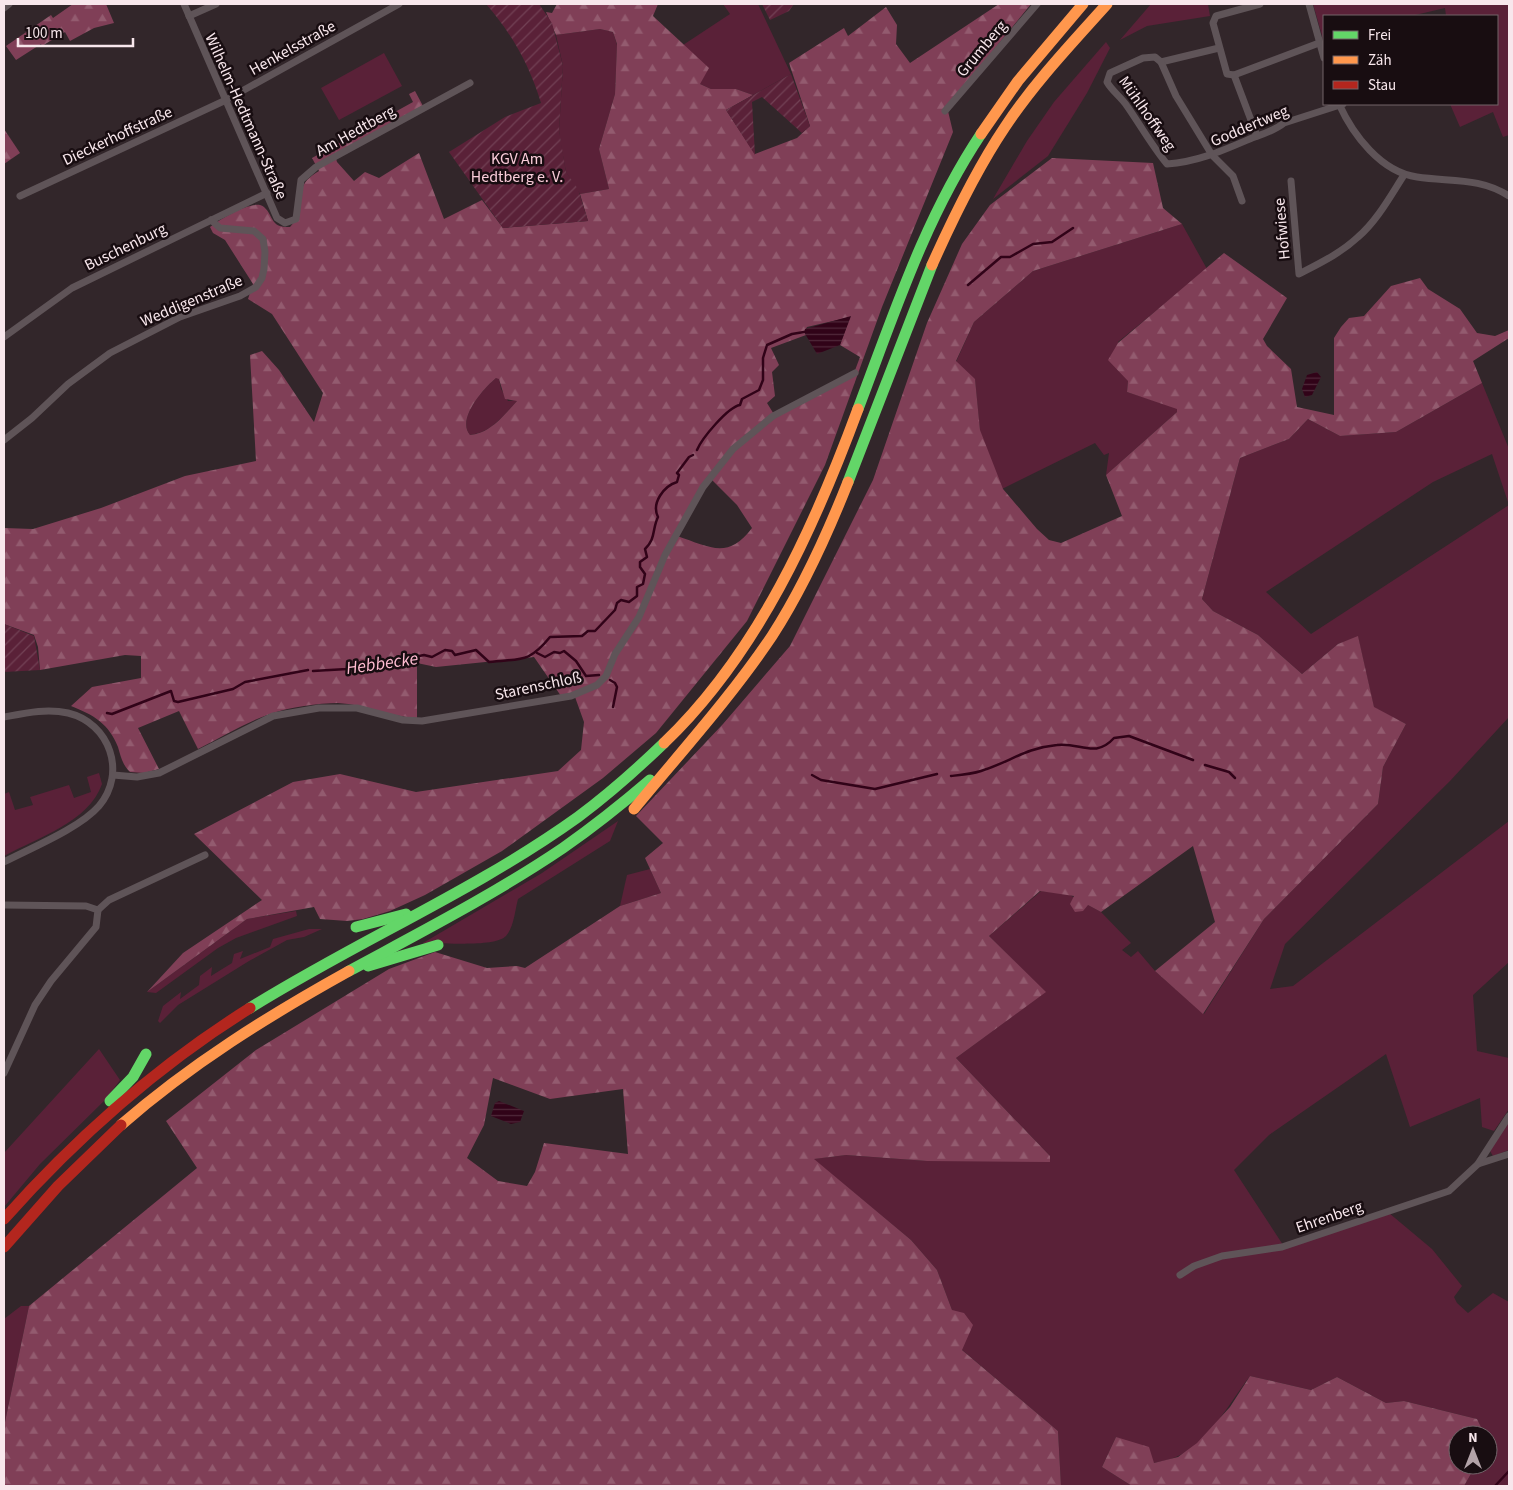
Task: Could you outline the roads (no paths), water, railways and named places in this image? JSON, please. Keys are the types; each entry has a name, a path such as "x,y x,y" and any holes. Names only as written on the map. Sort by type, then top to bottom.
{"highway":[{"path":"88,1128 176,1055 223,1024 541,841 601,799 666,741 699,704 724,674 754,631 789,570 823,498 880,348 930,226 972,148 998,106 1025,71 1083,4"},
{"path":"634,809 749,670 800,588 835,515 925,280 959,206 991,149 1038,83 1107,4"},
{"path":"4,1247 103,1138 145,1102 245,1031 344,973 504,885 551,856 595,825 673,760"},
{"path":"356,927 423,910"},
{"path":"344,973 438,945"},
{"path":"4,1219 36,1181 88,1128 132,1076 146,1054"}],"street":[{"path":"4,8 9,4"},
{"name":"Wilhelm-Hedtmann-Straße","path":"184,4 277,218 285,223"},
{"path":"189,16 216,4"},
{"name":"Henkelsstraße","path":"226,100 399,4"},
{"name":"Grumberg","path":"945,111 1037,4"},
{"path":"1260,4 1216,16 1213,24 1227,74 1234,75 1320,43"},
{"path":"1309,4 1323,54"},
{"name":"Mühlhoffweg","path":"1167,164 1144,134 1127,105 1107,82 1110,73 1143,58 1155,57 1161,62 1219,48"},
{"path":"1161,62 1176,96 1212,155 1233,176 1242,201"},
{"path":"1234,75 1257,136"},
{"name":"Am Hedtberg","path":"285,223 296,219 302,180 316,167 470,83"},
{"name":"Dieckerhoffstraße","path":"20,196 226,100"},
{"name":"Goddertweg","path":"1167,164 1187,163 1212,155 1277,129 1284,123 1337,105"},
{"path":"1340,105 1351,127 1363,142 1380,159 1404,175 1474,181 1496,188 1509,196"},
{"name":"Hofwiese","path":"1290,181 1300,274 1342,251 1360,236 1390,197 1404,175"},
{"name":"Buschenburg","path":"4,337 61,294 267,194"},
{"name":"Weddigenstraße","path":"4,440 32,418 68,384 110,353 180,317 240,296 256,287 262,278 264,269 264,244 262,239 254,231 220,228 211,220"},
{"name":"Starenschloß","path":"113,775 138,777 160,773 273,716 339,706 357,708 403,720 422,721 571,696 597,685 606,676 615,654 639,617 665,555 703,487 733,449 772,416 855,373"},
{"path":"4,716 45,711 69,713 85,719 104,735 110,749 113,775 106,796 90,814 4,862"},
{"path":"4,1073 35,1005 51,981 96,928 98,910 109,900 205,856"},
{"path":"4,905 86,906 98,910"},
{"name":"Ehrenberg","path":"1180,1275 1194,1266 1222,1256 1282,1247 1440,1194 1456,1185 1478,1164 1509,1116"},
{"name":"Ehrenberg","path":"1478,1164 1509,1154"}],"waterway":[{"path":"968,285 1001,257 1010,257 1033,244 1052,242 1073,228"},
{"name":"Hebbecke","path":"697,450 722,417 740,405 742,399 759,390 763,380 763,358 767,345 792,334 804,332"},
{"name":"Hebbecke","path":"313,671 347,669 362,664 380,667 405,664 409,658 424,655 432,657 445,650 452,651 455,655 476,650 489,662 517,659 536,652 550,637 582,636 588,631 595,631 615,610 617,603 621,600 629,602 637,596 637,587 643,584 645,574 640,567 640,562 647,557 645,549 651,541 658,517 656,506 663,491 677,482 679,475 677,473 689,457 693,455"},
{"path":"537,653 545,657 554,652 560,653 564,651 576,661 586,676 599,675"},
{"name":"Hebbecke","path":"107,713 112,714 171,691 174,701 178,702 233,689 245,682 308,670"},
{"path":"610,680 617,687 613,707"},
{"path":"951,776 981,771 1036,749 1057,745 1094,749 1100,748 1114,738 1129,736 1193,760"},
{"path":"1205,765 1229,772 1235,778"},
{"path":"812,775 821,780 875,789 937,774"},
{"path":"1495,1486 1509,1471"}],"park label":[{"name":"KGV Am Hedtberg e. V.","path":"517,167"}]}
